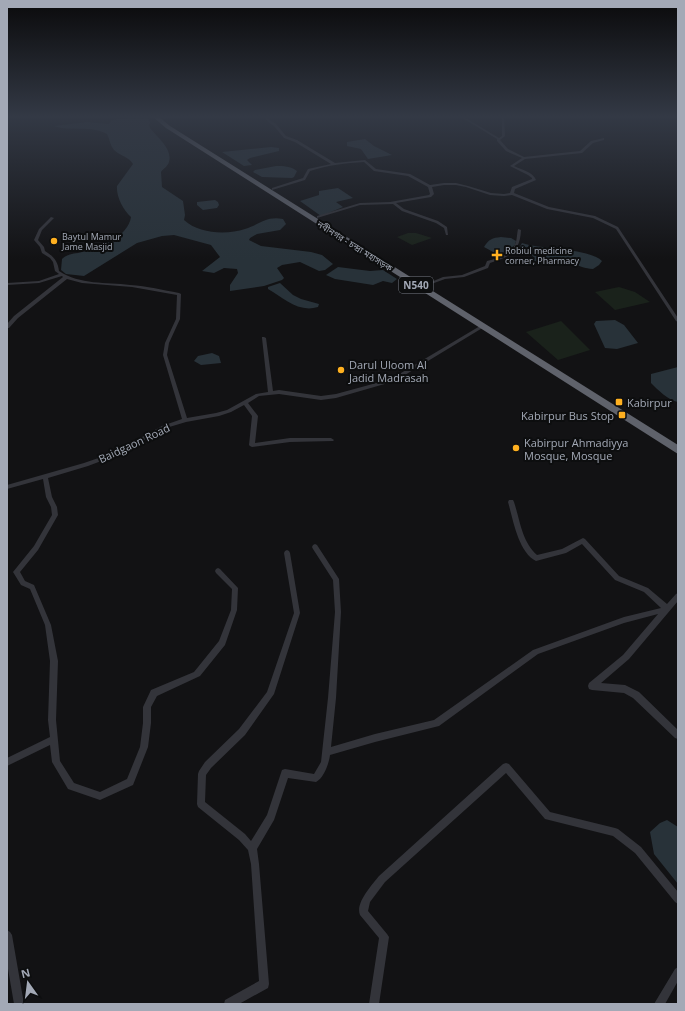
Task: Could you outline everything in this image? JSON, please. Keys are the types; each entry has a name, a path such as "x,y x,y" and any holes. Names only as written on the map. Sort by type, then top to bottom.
{"highway":[{"name":"নবীনগর - চন্দ্রা মহাসড়ক","path":"226,164 678,450"},
{"name":"নবীনগর - চন্দ্রা মহাসড়ক","path":"233,164 678,443"}],"street":[{"path":"272,189 304,179 309,170 333,164"},
{"path":"369,164 375,170 409,175 430,186 459,185 495,196 512,194 548,208 594,217 617,228 678,321"},
{"path":"512,194 513,188 534,180 531,175 512,166 514,164"},
{"path":"318,217 360,204 393,202 430,196 432,194 430,186"},
{"path":"393,202 403,210 437,222 446,228 447,234"},
{"path":"52,218 40,230 36,240 42,247 43,252 52,258 57,264 57,271 61,275 99,284 133,286 179,294 178,319 167,343 165,355 185,420"},
{"path":"426,285 444,278 464,276 487,267 488,262 504,258 517,246 519,240 519,230"},
{"path":"7,284 39,282 61,275"},
{"path":"7,327 20,314 66,277"},
{"name":"Baidgaon Road","path":"7,487 86,465 115,454 164,427 185,420 217,415 229,411 258,395 286,393 321,398 336,396 393,380 482,327"},
{"path":"264,338 271,393"},
{"path":"244,402 255,416 252,445 290,440 331,440"},
{"path":"45,477 49,497 54,507 55,515 36,548 16,572 23,583 32,587 48,625 54,661 52,720 56,762 72,786 100,796 130,782 144,747 147,707 154,693 197,674 222,643 234,610 234,588 218,571"},
{"path":"511,502 523,541 529,553 533,556 536,558 564,551 583,541 617,578 646,590 667,609"},
{"path":"252,848 271,817 285,773 316,778 325,763 332,698 338,612 336,579 315,547"},
{"path":"229,1004 264,984 255,864 252,848 242,837 201,804 202,774 208,765 242,732 270,694 297,614 286,553"},
{"path":"678,596 626,657 592,686 625,689 636,696 678,734"},
{"path":"326,752 436,723 536,652 624,620 667,609"},
{"path":"7,762 54,739"},
{"path":"374,1004 384,937 364,912 366,900 382,879 506,767 548,816 615,832 638,850 678,899"},
{"path":"7,935 19,1004"},
{"path":"659,1004 678,972"}],"shaded area":[{"path":"133,164 168,164 161,172 162,187 183,201 185,215 184,220 190,225 205,231 230,232 245,229 272,219 283,219 286,224 280,230 257,234 249,240 261,246 311,252 322,255 333,264 325,270 319,271 300,262 282,265 277,268 284,278 282,280 264,286 230,291 230,285 238,273 237,269 224,268 214,273 202,271 220,257 211,245 174,235 162,236 137,243 84,276 66,274 61,270 62,259 64,257 97,248 105,244 119,236 129,224 131,217 125,211 121,203 117,186"},
{"path":"241,164 252,165 244,166"},
{"path":"276,166 289,167 297,171 292,178 262,177 253,172 255,170"},
{"path":"338,188 353,198 336,202 343,207 321,216 300,201 319,195 319,191"},
{"path":"215,200 219,205 217,208 203,210 197,205 197,202"},
{"path":"408,233 416,233 432,238 412,245 397,237"},
{"path":"501,237 511,238 516,241 515,245 503,254 495,253 484,247 491,239"},
{"path":"522,243 576,251 596,257 602,261 593,269 571,264 542,264 533,260 535,258 530,254 518,250"},
{"path":"338,267 370,271 383,270 397,279 392,283 383,281 373,285 335,279 326,275"},
{"path":"280,283 293,295 319,304 318,307 304,308 292,304 268,289 268,287"},
{"path":"619,287 635,292 650,302 615,310 595,292"},
{"path":"615,320 624,325 638,343 617,349 605,348 594,324 596,321"},
{"path":"561,321 590,350 558,360 526,332"},
{"path":"212,353 219,356 221,363 201,365 194,361 198,356"},
{"path":"678,367 678,402 667,397 651,383 651,374"},
{"path":"667,820 678,827 678,884 654,854 650,832 660,823"}],"place":[{"name":"Baytul Mamur Jame Masjid","path":"54,241"},
{"name":"Robiul medicine corner, Pharmacy","path":"497,255"},
{"name":"Darul Uloom Al Jadid Madrasah","path":"341,370"},
{"name":"Kabirpur","path":"619,402"},
{"name":"Kabirpur Bus Stop","path":"622,415"},
{"name":"Kabirpur Ahmadiyya Mosque, Mosque","path":"516,448"}]}
